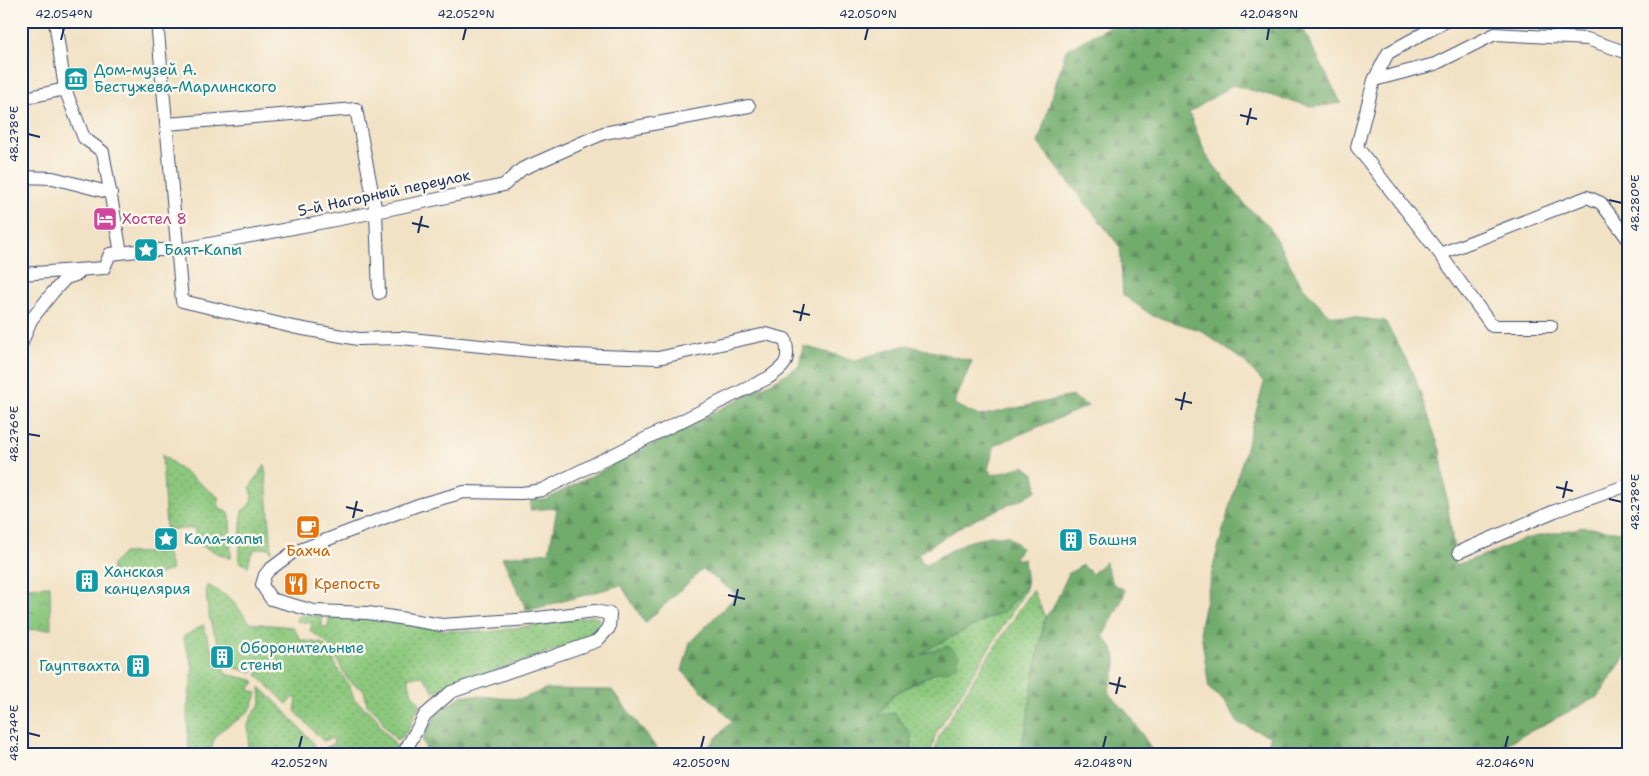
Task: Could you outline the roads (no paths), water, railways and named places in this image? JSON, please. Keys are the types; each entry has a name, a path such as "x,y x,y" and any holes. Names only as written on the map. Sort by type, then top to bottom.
{"street":[{"path":"21,274 104,268 110,254 121,253 103,152 84,138 66,89 55,21"},
{"path":"157,21 182,301 293,328 358,339 401,338 572,355 658,358 766,334 785,339 788,351 785,366 768,378 542,490 522,493 464,492 418,505 292,553 269,570 265,575 262,585 271,599 314,610 368,614 442,625 530,619 595,611 610,614 609,628 597,641 451,692 425,715 406,749 407,755"},
{"path":"1446,21 1388,53 1374,80 1357,147 1440,254 1492,326 1550,326"},
{"path":"1374,80 1435,64 1495,34 1587,39 1628,53"},
{"path":"21,100 66,89"},
{"name":"5-й Нагорный переулок","path":"121,253 146,250 178,250 504,185 522,169 604,133 749,106"},
{"path":"166,124 356,109 376,212 379,293"},
{"path":"21,177 53,178 111,193"},
{"path":"1440,254 1587,197 1601,203 1628,239"},
{"path":"21,345 32,320 53,292 66,278 89,270"},
{"path":"1459,552 1555,511 1628,485"}],"place":[{"name":"Дом-музей А. Бестужева-Марлинского","path":"76,79"},
{"name":"Хостел 8","path":"105,219"},
{"name":"Баят-Капы","path":"146,250"},
{"name":"Бахча","path":"308,527"},
{"name":"Кала-капы","path":"166,539"},
{"name":"Башня","path":"1071,540"},
{"name":"Ханская канцелярия","path":"87,581"},
{"name":"Крепость","path":"296,584"},
{"name":"Оборонительные стены","path":"222,657"},
{"name":"Гауптвахта","path":"138,666"}]}
